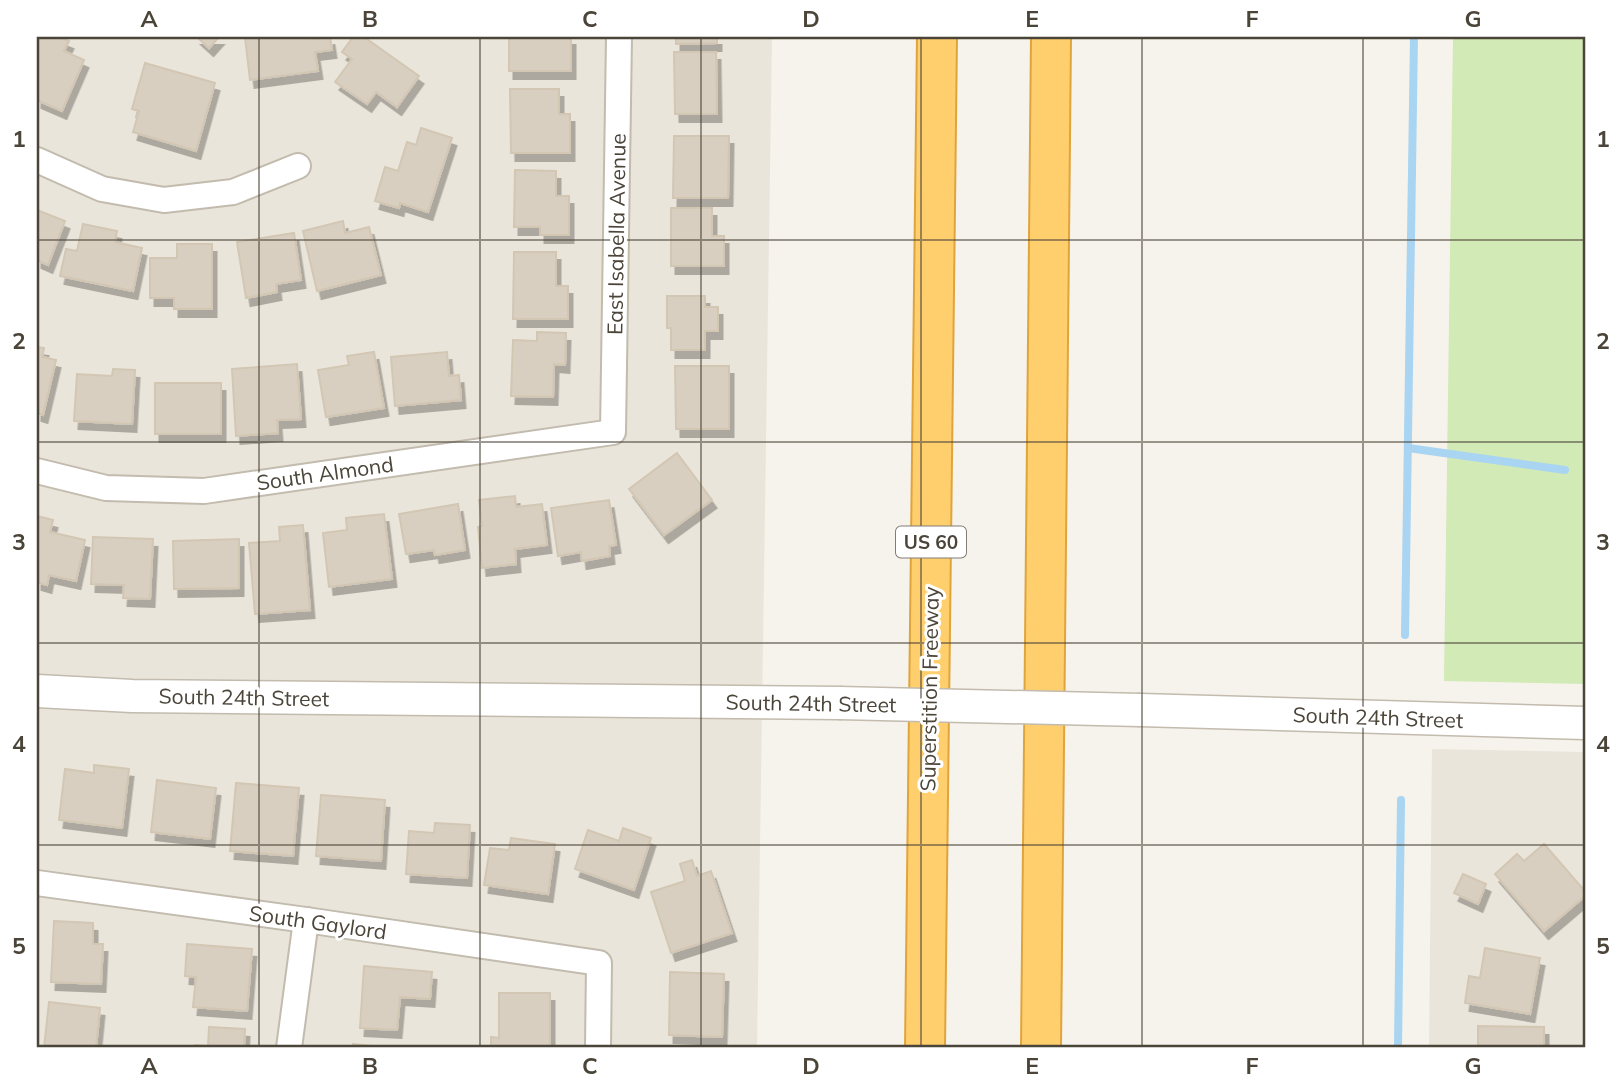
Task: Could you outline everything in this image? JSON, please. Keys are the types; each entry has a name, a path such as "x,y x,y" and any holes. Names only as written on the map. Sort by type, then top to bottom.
{"highway":[{"name":"Superstition Freeway","path":"925,1048 937,37"},
{"path":"1041,1048 1051,101 1054,37"}],"street":[{"name":"East Isabella Avenue","path":"613,432 619,37"},
{"path":"37,160 103,190 164,200 233,192 298,166"},
{"name":"South Almond","path":"37,471 106,488 204,491 613,432"},
{"name":"South 24th Street","path":"37,691 132,696 839,703 1585,723"},
{"name":"South Gaylord","path":"37,883 599,963 598,1048"},
{"path":"289,1048 306,920"}],"shaded area":[{"path":"37,37 772,37 757,1048 37,1048"},
{"path":"1432,749 1585,752 1585,1048 1429,1048"}],"green space":[{"path":"1453,37 1585,37 1585,684 1444,681"}],"building":[{"path":"38,37 59,37 69,41 64,51 84,60 62,111 37,100"},
{"path":"197,37 219,37 209,48"},
{"path":"245,37 330,37 332,50 315,52 318,71 250,80"},
{"path":"353,37 364,37 419,76 397,107 376,92 367,104 335,82 352,59 342,52"},
{"path":"509,37 571,37 571,71 509,71"},
{"path":"676,37 717,37 717,43 676,44"},
{"path":"674,52 716,52 717,114 675,114"},
{"path":"145,63 215,83 196,151 133,132 139,111 132,109"},
{"path":"510,89 559,89 559,114 570,114 570,153 511,153"},
{"path":"421,128 452,138 428,212 400,203 399,208 375,201 385,167 398,171 407,142 416,145"},
{"path":"674,136 729,136 728,198 673,198"},
{"path":"515,170 556,171 556,196 569,196 569,235 540,235 540,227 514,227"},
{"path":"671,208 712,208 712,236 724,236 724,266 671,266"},
{"path":"37,210 65,221 48,265 37,260"},
{"path":"343,221 345,233 369,227 381,275 317,291 303,231"},
{"path":"83,224 117,231 115,242 142,248 133,291 60,276 66,249 77,251"},
{"path":"294,233 301,280 276,284 277,292 246,298 237,242"},
{"path":"177,244 212,244 212,309 174,309 174,298 150,298 150,258 177,258"},
{"path":"514,252 556,252 556,286 568,286 568,319 513,319"},
{"path":"667,296 705,296 705,307 718,307 718,331 705,331 705,350 671,350 671,328 667,328"},
{"path":"537,332 566,333 565,365 554,364 553,397 511,396 513,340 537,341"},
{"path":"37,347 44,348 42,357 56,360 43,415 37,413"},
{"path":"374,352 384,408 326,417 318,370 349,365 347,356"},
{"path":"447,352 449,376 459,375 461,400 395,406 391,357"},
{"path":"297,364 301,419 277,420 278,433 236,436 232,369"},
{"path":"675,366 729,366 729,429 676,429"},
{"path":"113,369 135,370 132,424 74,421 77,374 112,376"},
{"path":"155,383 221,383 221,434 155,434"},
{"path":"677,453 712,500 664,535 629,489"},
{"path":"515,496 516,507 542,504 547,545 515,549 516,564 482,568 478,527 482,526 479,500"},
{"path":"609,500 616,545 609,546 610,556 582,561 581,552 558,556 551,508"},
{"path":"458,504 465,550 435,555 434,550 406,554 399,514"},
{"path":"384,514 392,579 329,587 323,533 347,530 346,518"},
{"path":"37,516 53,520 50,532 85,540 76,581 49,575 47,585 37,582"},
{"path":"303,525 310,610 255,614 249,543 280,541 279,527"},
{"path":"93,537 153,539 150,599 123,598 124,585 91,584"},
{"path":"239,539 239,588 174,589 173,541"},
{"path":"94,765 129,769 122,828 59,820 65,769 94,773"},
{"path":"157,780 216,788 210,839 151,832"},
{"path":"236,783 299,788 293,856 230,851"},
{"path":"321,795 385,800 381,861 316,856"},
{"path":"435,823 470,825 467,878 406,874 409,831 434,833"},
{"path":"623,828 651,838 634,890 575,869 588,830 619,841"},
{"path":"511,838 555,844 548,894 484,885 490,848 509,850"},
{"path":"1544,844 1585,891 1585,896 1544,931 1495,874 1517,854 1524,861"},
{"path":"692,860 697,876 711,871 732,933 671,953 651,892 685,881 680,864"},
{"path":"1463,874 1486,884 1478,904 1454,893"},
{"path":"54,921 93,923 93,944 103,944 101,984 51,982"},
{"path":"187,944 252,949 247,1011 193,1007 196,977 185,976"},
{"path":"1485,948 1540,958 1530,1014 1465,1003 1469,976 1480,978"},
{"path":"364,966 432,972 430,999 400,997 397,1030 360,1028"},
{"path":"670,972 724,974 722,1037 669,1035"},
{"path":"499,993 550,993 550,1048 491,1048 491,1037 499,1038"},
{"path":"49,1002 100,1008 96,1048 44,1048"},
{"path":"1478,1026 1544,1027 1544,1048 1478,1048"},
{"path":"209,1027 245,1029 244,1048 195,1048 195,1045 208,1046"},
{"path":"353,1044 390,1048 353,1048"}],"waterway":[{"path":"1405,635 1414,37"},
{"path":"1408,448 1565,470"},
{"path":"1398,1048 1401,800"}]}
